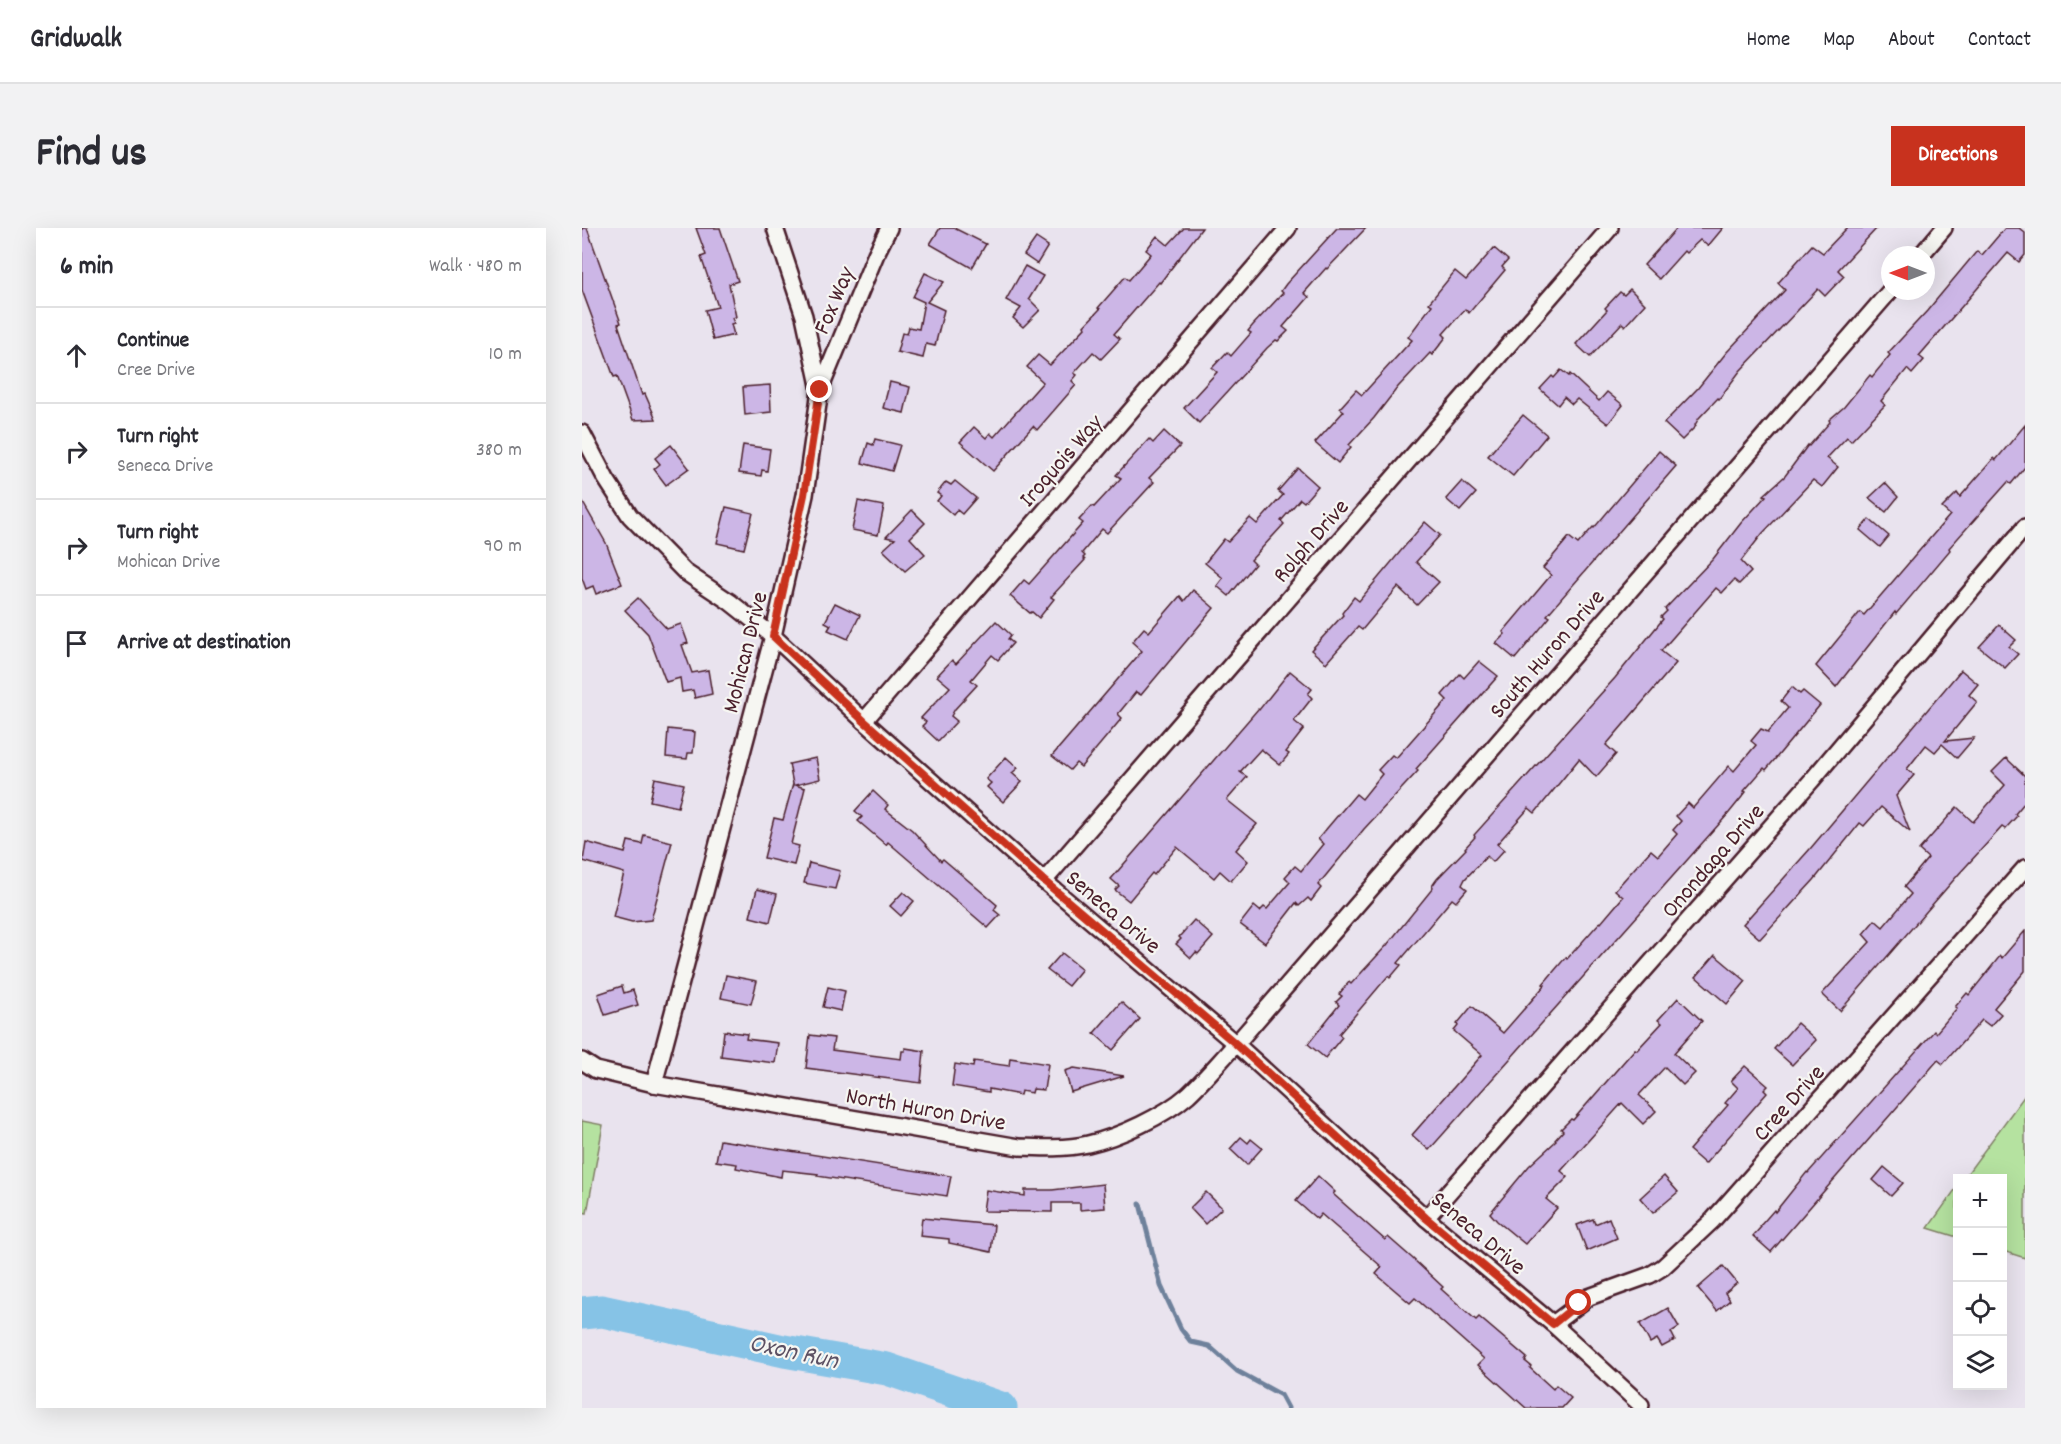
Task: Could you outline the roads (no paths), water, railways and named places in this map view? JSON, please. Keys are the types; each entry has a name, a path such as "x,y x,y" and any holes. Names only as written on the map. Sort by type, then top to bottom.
{"street":[{"name":"Mohican Drive","path":"654,1084 773,636 804,495 820,390 804,316 776,228"},
{"name":"Fox Way","path":"820,390 889,228"},
{"name":"Iroquois Way","path":"864,721 1288,228"},
{"name":"Rolph Drive","path":"1044,881 1610,228"},
{"path":"1929,246 1944,228"},
{"name":"South Huron Drive","path":"1236,1044 1882,300"},
{"name":"Seneca Drive","path":"582,433 606,480 630,516 685,572 730,602 773,636 864,721 1044,881 1236,1044 1426,1218 1553,1324 1641,1405"},
{"name":"Onondaga Drive","path":"1426,1218 1812,780 2025,527"},
{"name":"Cree Drive","path":"1553,1324 1589,1297 1640,1279 1663,1267 1705,1228 2025,868"},
{"name":"North Huron Drive","path":"582,1061 596,1070 654,1084 1019,1147 1052,1148 1088,1144 1120,1134 1158,1114 1186,1096 1236,1044"}],"waterway":[{"path":"1140,1204 1161,1286 1181,1329 1191,1342 1209,1346 1237,1371 1281,1395 1288,1408"},
{"name":"Oxon Run","path":"582,1313 602,1311 784,1351 887,1369 1001,1408"}]}
